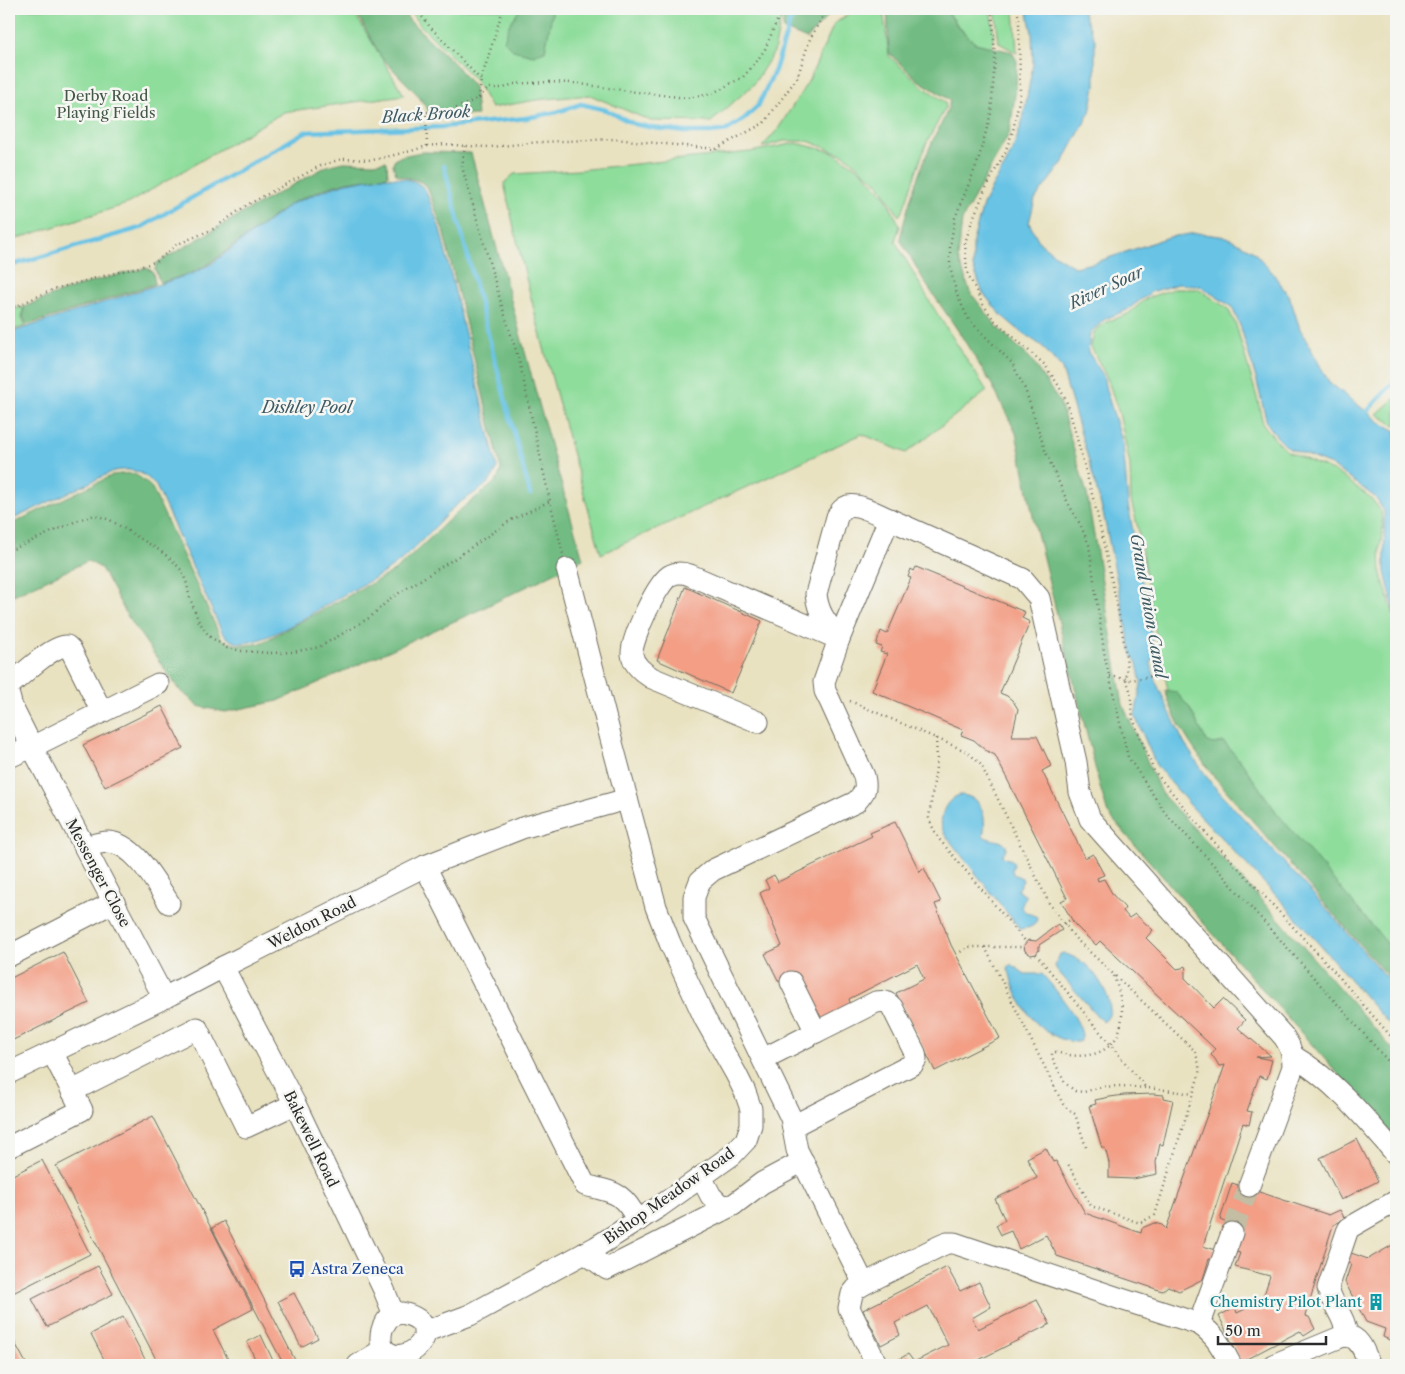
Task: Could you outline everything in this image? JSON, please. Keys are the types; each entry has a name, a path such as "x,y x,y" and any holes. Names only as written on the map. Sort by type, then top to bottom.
{"street":[{"path":"839,638 822,616 817,605 816,594 837,517 841,510 848,506 867,509 1023,579 1039,598 1076,762 1080,792 1090,819 1284,1037 1290,1047 1293,1056 1293,1067 1250,1186"},
{"path":"864,1284 797,1150 792,1118 694,918 694,897 700,881 713,870 856,802 863,794 866,786 864,776 825,691 824,682 839,638 889,519"},
{"name":"Bishop Meadow Road","path":"424,1332 470,1315 584,1254 638,1221 732,1155 746,1140 751,1124 751,1109 745,1092 705,1019 660,916 627,799 567,569"},
{"path":"758,722 652,678 636,664 632,655 635,640 652,598 661,583 670,575 680,573 690,575 839,638"},
{"path":"9,686 38,661 61,646 67,646 71,650 102,712"},
{"path":"9,757 158,684"},
{"name":"Messenger Close","path":"9,696 12,708 32,747 164,998"},
{"name":"Weldon Road","path":"9,1073 164,998 425,866 522,828 627,799"},
{"path":"85,847 99,842 110,842 120,845 131,852 143,864 169,903"},
{"path":"425,866 584,1185 620,1196 629,1205 638,1221"},
{"path":"9,956 114,902"},
{"name":"Bakewell Road","path":"223,967 295,1104 384,1290 394,1315"},
{"path":"791,982 816,1032"},
{"path":"763,1059 876,1002 883,1001 892,1007 915,1053 916,1059 913,1064 793,1126"},
{"path":"72,1090 197,1028 246,1127 295,1104"},
{"path":"9,1147 82,1110 52,1052"},
{"path":"1293,1056 1310,1066 1335,1088 1396,1154"},
{"path":"751,1116 786,1106"},
{"path":"584,1254 607,1268 733,1205 762,1183 803,1161"},
{"path":"700,1178 711,1196 721,1206 733,1205"},
{"path":"1347,1336 1346,1329 1328,1288 1347,1232 1349,1228 1396,1201"},
{"path":"1199,1324 1232,1233"},
{"path":"877,1365 850,1308 852,1294 856,1288 947,1243 954,1243 1199,1324 1209,1330 1219,1342 1231,1365"},
{"path":"402,1312 416,1318 423,1325 423,1343 414,1361 395,1358 384,1350 381,1336 386,1321 394,1315 402,1312"},
{"path":"1273,1365 1347,1336 1355,1339 1361,1345 1370,1365"},
{"path":"358,1365 384,1350"}],"path":[{"path":"416,9 431,28 481,80"},
{"path":"479,98 481,80 503,9"},
{"path":"427,146 426,112 448,112 479,98 489,88 504,88 513,84 548,82 573,83 687,98 712,94 744,77 757,62 765,49 782,9"},
{"path":"9,307 19,305 54,289 146,266 158,261 176,245 213,228 247,205 322,164 342,159 373,160 411,152 427,146 445,144 491,147 540,142 615,139 716,149 764,123 797,78 810,40 827,9"},
{"path":"991,9 995,60 992,113 978,161 955,218 950,246 950,267 957,295 969,320 1012,363 1025,389 1046,453 1089,545 1105,658 1128,757 1166,814 1396,1070"},
{"path":"1016,9 1019,19 1020,95 1015,122 1005,152 985,190 972,221 965,243 967,272 982,302 994,320 1045,365 1059,386 1068,405 1097,513 1116,600 1126,657 1126,679 1130,690 1133,719 1154,771 1205,832 1319,954 1396,1042"},
{"path":"465,146 462,167 519,360 567,569"},
{"path":"9,551 81,519 95,515 110,520 160,550 172,560 182,572 198,620 209,636 227,648 242,651 293,652 319,647 342,634 369,618 391,598 454,559 511,520 550,501"},
{"path":"1110,676 1131,680 1163,674"},
{"path":"825,691 968,752 981,765 1049,903 1064,924 1076,939 1193,1049 1198,1056 1199,1075 1155,1215 1140,1223 1091,1206 1067,1162"},
{"path":"936,738 937,760 930,818 933,828 939,839 1026,942"},
{"path":"1060,927 1071,919"},
{"path":"956,954 970,947 1024,947"},
{"path":"985,947 1064,1106 1076,1114 1087,1150"},
{"path":"1036,954 1146,1088"},
{"path":"1114,974 1122,1014 1119,1031 1106,1050 1079,1056 1052,1053 1065,1083 1075,1092 1084,1092 1101,1087 1121,1086 1193,1094"}],"green space":[{"name":"Derby Road Playing Fields","path":"9,9 352,9 404,95 284,112 127,204 9,241"},
{"path":"353,9 401,9 410,21 454,63 474,87 477,115 432,116 417,94 381,57"},
{"path":"408,9 784,9 774,52 753,85 711,122 651,121 590,95 536,100 491,108 475,80 419,24"},
{"path":"520,9 553,9 545,51 533,55 513,50 504,41 509,25"},
{"path":"787,9 834,9 807,39 783,29 783,16"},
{"path":"856,9 883,9 889,56 922,86 945,102 946,107 926,144 903,210 899,216 879,184 844,155 808,141 784,141 762,147 778,129 809,80 834,24"},
{"path":"887,9 946,9 958,27 975,43 1012,52 1017,61 1016,87 1010,132 962,220 958,258 970,292 998,328 1030,358 1060,403 1087,494 1123,705 1161,793 1278,918 1396,1053 1396,1139 1108,814 1034,521 1016,433 992,385 926,284 900,239 909,204 925,158 950,100 918,80 889,53"},
{"path":"946,9 990,9 993,23 991,47 975,43 959,27"},
{"path":"995,9 1014,9 1017,53 999,43"},
{"path":"796,143 833,152 863,172 885,196 900,226 895,241 933,307 987,391 906,453 862,434 601,554 537,323 504,183 514,174 578,170 750,152"},
{"path":"421,152 471,153 583,559 479,610 278,701 225,712 198,706 178,688 128,617 101,568 88,561 9,597 9,525 113,475 131,474 142,479 152,488 221,638 230,643 240,645 261,643 394,571 455,514 493,484 498,478 501,469 443,230 427,186 420,181 396,174 393,165 394,160 402,156"},
{"path":"386,161 388,176 346,182 292,203 210,263 194,272 160,283 155,269 157,263 327,166 344,162 374,163"},
{"path":"147,268 153,272 155,284 27,325 23,317 24,307 54,295 84,284"},
{"path":"1173,289 1199,289 1228,309 1236,325 1263,424 1274,438 1287,451 1337,473 1371,498 1381,511 1383,527 1380,549 1381,574 1396,622 1396,981 1171,703 1157,641 1138,528 1131,501 1130,465 1119,413 1107,378 1091,347 1094,332 1106,322 1128,314 1147,298"},
{"path":"23,307 22,318 26,326 9,331 9,310"},
{"path":"1396,397 1396,426 1377,414"},
{"path":"1165,690 1176,692 1189,707 1207,742 1213,744 1224,742 1242,763 1277,813 1396,954 1396,986 1211,773 1179,724"}],"water":[{"name":"River Soar","path":"1027,9 1082,9 1095,40 1095,86 1090,112 1063,162 1035,199 1029,223 1040,243 1074,267 1094,263 1169,237 1197,233 1227,237 1252,250 1272,272 1290,298 1300,329 1329,382 1381,423 1396,431 1396,618 1385,572 1384,511 1375,497 1331,465 1288,448 1277,437 1267,423 1241,328 1232,307 1200,286 1178,284 1151,292 1127,310 1105,319 1090,333 1088,352 1103,375 1123,444 1128,504 1155,655 1151,663 1155,680 1184,743 1211,783 1326,908 1396,989 1396,1032 1284,904 1190,805 1156,765 1135,716 1141,684 1137,663 1132,655 1104,517 1062,369 1042,346 1001,315 983,293 973,267 973,241 983,205 1006,164 1023,119 1033,64 1032,33"},
{"name":"Dishley Pool","path":"381,177 406,179 422,186 426,191 440,229 497,467 485,485 454,507 409,553 386,571 278,632 265,638 242,643 230,640 221,630 156,486 142,474 132,470 114,471 9,521 9,333 194,273 211,264 291,204 346,183"},
{"path":"960,795 974,799 982,809 984,815 983,836 1006,845 1006,850 1002,855 1012,860 1014,865 1012,869 1013,874 1022,878 1023,881 1017,890 1026,896 1021,907 1024,911 1037,917 1032,926 1020,929 946,836 941,823 943,813 948,803"},
{"path":"1063,953 1085,964 1101,983 1109,1001 1110,1010 1108,1017 1103,1022 1057,970 1055,966 1060,954"},
{"path":"1011,964 1025,974 1042,974 1047,979 1076,1020 1082,1035 1079,1042 1073,1042 1053,1035 1036,1023 1022,1003 1013,985 1008,969"}],"building":[{"path":"916,567 1025,612 1022,618 1030,622 1000,693 1013,701 1018,709 1012,736 1037,736 1051,766 1042,771 1085,858 1093,854 1104,875 1097,878 1098,881 1104,879 1113,895 1125,908 1123,911 1129,918 1135,914 1153,930 1146,938 1177,969 1184,966 1187,968 1185,978 1214,1008 1223,999 1245,1020 1238,1028 1271,1056 1256,1057 1272,1060 1267,1079 1259,1076 1247,1111 1252,1112 1249,1125 1243,1123 1203,1246 1216,1250 1214,1260 1209,1259 1203,1279 1179,1291 1168,1286 1162,1291 1057,1256 1046,1235 1019,1249 1011,1231 1001,1235 996,1225 1005,1220 995,1199 1037,1178 1027,1158 1046,1148 1053,1162 1056,1161 1085,1213 1141,1233 1142,1228 1154,1223 1162,1225 1166,1229 1225,1065 1219,1066 1211,1055 1215,1049 1100,941 1096,945 1075,925 1061,901 1067,898 995,755 985,750 974,740 961,735 963,730 872,691 887,654 880,652 882,647 876,645 881,631 887,634 911,578 908,577 911,569 914,571"},
{"path":"685,587 762,621 731,693 657,660"},
{"path":"162,706 183,748 105,787 83,745"},
{"path":"895,822 920,872 924,868 941,902 935,904 951,945 1000,1038 935,1071 896,993 924,979 917,964 849,999 851,1006 819,1023 796,974 779,982 765,954 782,946 760,893 769,888 765,880 774,875 778,882 872,836 870,833"},
{"path":"1058,924 1062,930 1039,945 1039,950 1036,954 1031,955 1025,951 1024,945 1028,940 1036,941"},
{"path":"63,952 89,1003 9,1042 9,979"},
{"path":"1164,1095 1164,1098 1173,1100 1163,1145 1160,1144 1156,1162 1157,1174 1133,1179 1109,1178 1109,1163 1105,1148 1102,1148 1089,1106 1096,1104 1095,1100 1110,1097"},
{"path":"153,1116 253,1309 213,1330 231,1365 159,1365 56,1166"},
{"path":"1357,1139 1378,1181 1341,1200 1320,1158"},
{"path":"42,1160 90,1254 9,1295 9,1177"},
{"path":"1232,1183 1329,1215 1340,1210 1345,1219 1333,1225 1305,1316 1309,1317 1315,1329 1304,1336 1300,1331 1241,1362 1219,1316 1235,1307 1237,1313 1262,1301 1270,1276 1235,1267 1240,1253 1232,1251 1224,1230 1227,1223 1220,1220"},
{"path":"224,1221 297,1364 284,1365 212,1228"},
{"name":"Chemistry Pilot Plant","path":"1396,1243 1396,1334 1394,1342 1383,1337 1385,1329 1366,1322 1345,1282 1351,1264 1347,1263 1351,1253 1368,1259"},
{"path":"98,1266 113,1294 47,1327 32,1299"},
{"path":"947,1267 960,1291 979,1282 991,1307 972,1318 978,1329 1037,1300 1050,1324 969,1365 889,1365 908,1354 914,1362 948,1345 928,1306 895,1323 900,1335 881,1345 863,1310"},
{"path":"294,1293 318,1338 301,1347 278,1301"},
{"path":"123,1317 148,1365 107,1365 91,1334"},
{"path":"9,1332 27,1365 9,1365"},
{"path":"261,1335 275,1365 258,1365 247,1342"}],"waterway":[{"name":"Black Brook","path":"9,266 140,228 305,132 442,127 526,118 557,112 581,104 606,110 634,124 654,128 685,132 727,130 744,119 758,106 775,70 794,9"},
{"path":"444,166 530,494"},
{"path":"1363,416 1396,380"}],"tunnel":[{"path":"1232,1233 1249,1186"}],"place":[{"name":"Astra Zeneca","path":"297,1269"},
{"name":"Chemistry Pilot Plant","path":"1376,1302"}],"water label":[{"name":"Grand Union Canal","path":"1149,606"}]}
